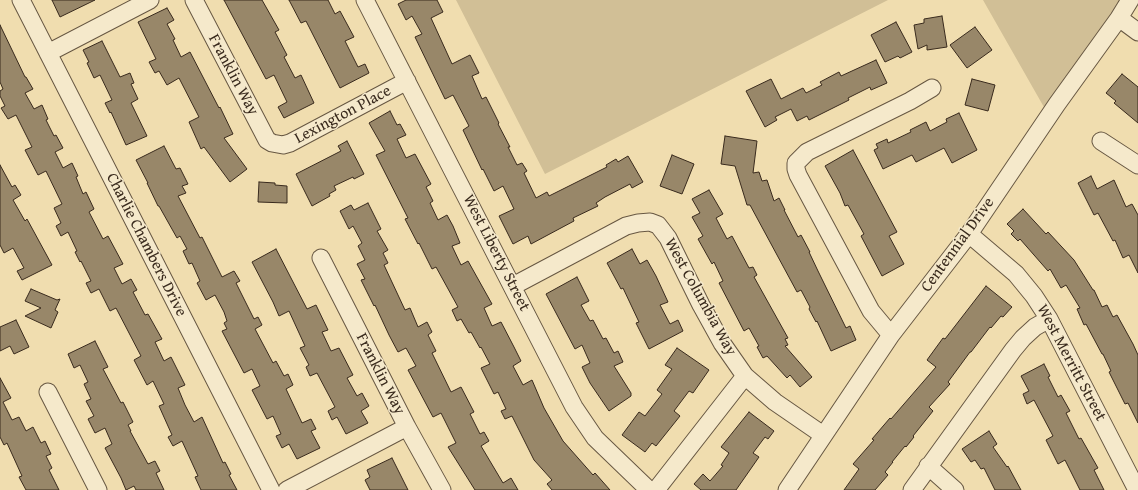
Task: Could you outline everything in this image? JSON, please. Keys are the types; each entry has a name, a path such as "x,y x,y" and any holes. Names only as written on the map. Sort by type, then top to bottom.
{"street":[{"name":"Charlie Chambers Drive","path":"21,0 271,490"},
{"path":"48,53 150,0"},
{"name":"Franklin Way","path":"194,0 268,140 277,145"},
{"name":"West Liberty Street","path":"365,0 574,407 595,438 649,490"},
{"name":"Centennial Drive","path":"787,490 891,335 969,234 1130,0"},
{"path":"1119,18 1138,32"},
{"name":"Lexington Place","path":"277,145 290,143 407,82"},
{"path":"891,335 871,311 798,174 796,163 807,152 910,101 932,88"},
{"path":"1101,141 1138,165"},
{"name":"West Columbia Way","path":"513,286 626,226 650,222 658,225 668,238 701,305 719,337 745,376 775,402 823,435"},
{"name":"West Merritt Street","path":"969,234 1016,274 1034,296 1049,319 1138,490"},
{"name":"Franklin Way","path":"321,258 407,427 442,490"},
{"path":"912,490 1013,350 1023,338 1049,319"},
{"path":"656,490 745,376"},
{"path":"48,392 98,490"},
{"path":"287,490 407,427"},
{"path":"928,466 955,490"}],"shaded area":[{"path":"456,0 888,0 545,174"},
{"path":"983,0 1130,0 1049,116"}],"building":[{"path":"52,0 95,0 60,17"},
{"path":"224,0 262,0 279,30 275,32 287,55 284,57 295,78 301,75 314,103 284,118 278,107 287,102 274,75 266,79"},
{"path":"289,0 328,0 335,14 340,11 354,37 345,41 358,67 365,64 369,73 340,88 306,21 301,23"},
{"path":"406,0 437,0 443,12 431,18 452,64 470,55 479,73 472,76 482,99 486,97 517,165 522,163 527,171 524,173 536,198 547,192 549,196 607,167 606,165 616,159 618,162 628,156 643,182 632,188 630,184 605,197 596,203 598,206 573,218 574,221 531,244 528,236 513,244 499,216 514,209 503,186 494,191 483,169 482,170 463,130 469,126 453,95 445,99 415,37 422,34 412,16 406,20 398,4"},
{"path":"167,8 174,20 167,24 175,39 173,40 181,57 190,52 233,134 224,138 247,169 230,182 204,147 201,149 189,122 199,117 179,78 167,85 159,71 155,73 149,62 156,59 138,22"},
{"path":"942,16 947,47 927,50 927,45 918,49 914,25 924,23 924,19"},
{"path":"896,22 912,52 900,58 898,56 885,62 871,35"},
{"path":"0,25 25,77 33,89 25,93 34,109 42,105 48,119 46,120 54,136 56,135 63,148 55,152 63,168 72,163 78,176 76,177 83,194 86,192 94,209 89,212 103,239 108,236 123,264 114,268 122,284 131,279 137,290 133,292 145,315 148,314 162,339 155,342 164,361 171,357 185,385 178,388 185,405 194,422 202,417 223,463 225,462 231,474 229,475 237,490 201,490 195,477 198,476 182,441 173,446 168,437 172,435 159,406 164,404 153,381 147,385 134,360 141,356 116,308 110,311 99,289 91,293 86,283 91,281 75,252 77,251 68,232 61,236 56,226 61,223 54,208 62,204 46,171 38,175 25,150 32,147 16,115 8,119 1,108 5,106 0,96 0,91 3,89 0,82"},
{"path":"975,27 992,50 967,68 950,45"},
{"path":"102,41 120,77 130,73 134,83 131,84 138,99 131,103 147,136 126,145 111,112 110,113 105,103 112,100 100,75 94,78 83,50"},
{"path":"876,60 887,83 871,90 870,87 848,98 849,100 809,120 807,116 797,121 791,109 775,117 777,120 765,127 746,91 771,79 781,99 803,88 806,93 822,85 820,82 839,72 841,76"},
{"path":"1122,74 1138,87 1138,123 1114,103 1116,101 1106,93"},
{"path":"972,79 995,85 988,111 965,105"},
{"path":"390,111 397,125 400,124 406,135 397,139 406,158 415,154 431,184 426,187 433,201 430,203 438,220 447,215 453,226 460,243 452,246 461,265 468,261 492,304 484,308 492,326 501,322 521,361 513,366 523,385 532,380 544,408 563,441 593,475 595,473 610,490 552,490 547,484 552,480 534,460 512,416 505,419 501,411 506,409 498,392 494,394 481,368 490,364 471,332 469,333 461,319 457,321 452,310 458,307 436,267 432,269 419,243 418,244 405,219 408,218 376,155 385,151 369,123"},
{"path":"959,113 977,150 952,163 944,148 916,162 912,155 883,169 874,150 878,148 876,144 887,139 888,143 911,132 910,130 926,122 930,131 947,122 946,119"},
{"path":"725,136 757,141 753,173 759,172 762,181 767,180 774,201 779,198 798,237 801,235 810,252 846,328 850,326 856,340 831,351 817,321 816,322 809,309 810,307 801,290 797,292 750,205 747,205 735,166 721,164"},
{"path":"347,141 364,174 354,179 353,177 334,186 336,190 329,194 330,196 312,206 296,174 341,151 338,146"},
{"path":"164,146 176,169 180,168 188,184 182,186 186,193 178,196 200,238 202,237 222,277 234,271 240,281 236,283 254,319 258,317 262,325 255,329 273,363 276,361 284,376 288,374 293,385 286,389 302,423 311,419 316,429 311,431 320,448 297,459 289,444 282,448 276,436 281,434 273,416 267,419 252,390 260,386 252,369 244,373 222,331 227,329 224,323 227,321 224,312 215,295 206,300 197,283 200,281 192,263 189,264 183,251 187,249 180,236 177,238 158,206 136,160"},
{"path":"853,150 897,232 889,236 904,264 882,276 861,236 864,234 848,205 845,206 840,193 825,166"},
{"path":"672,155 694,164 682,194 660,186"},
{"path":"0,165 12,187 15,185 21,195 13,200 25,221 27,219 52,265 22,280 17,271 24,268 13,248 4,253 0,245"},
{"path":"1091,176 1097,189 1114,180 1126,207 1132,204 1138,215 1138,273 1129,255 1123,258 1115,240 1113,241 1098,213 1094,215 1078,183"},
{"path":"259,182 275,183 275,185 287,186 287,203 258,202"},
{"path":"709,190 723,214 716,218 727,239 732,236 749,268 753,267 757,275 754,277 788,338 785,339 788,345 785,346 812,377 800,387 790,375 787,378 767,356 763,358 757,347 759,346 749,328 744,331 719,283 723,281 714,262 712,264 698,239 703,236 692,217 700,213 692,199"},
{"path":"368,203 381,229 377,231 388,250 383,253 388,263 384,265 405,310 410,308 418,327 427,322 432,332 428,335 436,351 432,353 451,392 461,387 474,412 470,414 480,434 484,432 489,441 481,446 503,483 511,478 518,490 475,490 448,447 456,443 441,413 433,417 408,370 416,366 406,348 398,352 389,335 361,280 365,279 357,264 365,260 358,246 362,243 353,226 349,229 340,211 351,205 354,210"},
{"path":"1023,209 1046,234 1048,232 1074,260 1094,290 1102,307 1107,305 1113,317 1117,315 1133,344 1138,355 1138,423 1128,403 1125,404 1109,372 1111,371 1103,354 1086,324 1084,325 1077,309 1080,308 1066,285 1061,288 1050,269 1048,271 1020,239 1018,241 1011,234 1014,231 1007,224"},
{"path":"276,249 307,309 316,305 328,330 322,332 331,351 339,348 353,375 347,378 357,396 362,393 369,406 361,411 368,423 346,434 337,417 332,420 328,411 335,407 317,373 310,376 306,367 309,365 300,348 305,346 289,311 279,316 252,262"},
{"path":"632,249 640,264 647,260 656,276 668,302 660,305 670,324 678,320 683,331 649,349 636,323 639,322 623,288 621,289 607,263"},
{"path":"577,277 589,301 581,305 590,321 593,320 603,339 606,338 614,353 618,351 623,362 614,366 631,393 631,396 609,411 590,383 582,367 590,363 582,345 575,349 546,294"},
{"path":"986,286 1012,307 1003,317 1001,316 991,328 990,327 970,352 948,382 950,384 929,407 933,411 906,447 905,446 892,462 885,472 888,475 875,490 844,490 859,469 853,464 874,440 872,439 936,367 927,360 943,338 945,339"},
{"path":"31,289 57,300 60,299 55,310 58,312 51,328 25,316 41,308 25,301"},
{"path":"16,320 29,347 14,354 10,346 0,351 0,327"},
{"path":"95,341 108,367 103,369 133,422 128,425 130,431 148,464 155,461 160,471 156,473 164,490 136,490 134,486 126,490 105,448 112,444 105,428 95,433 88,419 94,416 86,401 91,399 84,384 88,382 80,365 74,368 68,354"},
{"path":"677,348 709,370 693,393 689,391 674,411 680,416 656,446 652,443 645,452 622,435 639,412 645,416 662,394 657,390 672,369 665,365"},
{"path":"1044,364 1050,376 1048,377 1058,397 1061,395 1070,411 1066,413 1079,439 1081,438 1098,468 1094,470 1104,490 1080,490 1065,460 1058,464 1046,440 1053,436 1034,400 1027,404 1023,394 1029,391 1021,376"},
{"path":"0,378 11,398 3,402 12,420 19,417 26,431 33,427 41,443 45,441 51,454 46,456 52,468 49,470 59,490 26,490 19,477 22,476 7,443 4,445 0,437"},
{"path":"749,412 774,431 768,439 765,437 753,453 759,457 736,490 701,490 694,484 703,474 710,481 723,466 721,465 729,453 721,447"},
{"path":"989,431 997,444 993,447 1007,467 1008,466 1021,490 995,490 984,468 981,469 975,460 971,462 962,449"},
{"path":"392,458 408,490 370,490 365,480 370,477 367,470"}]}
